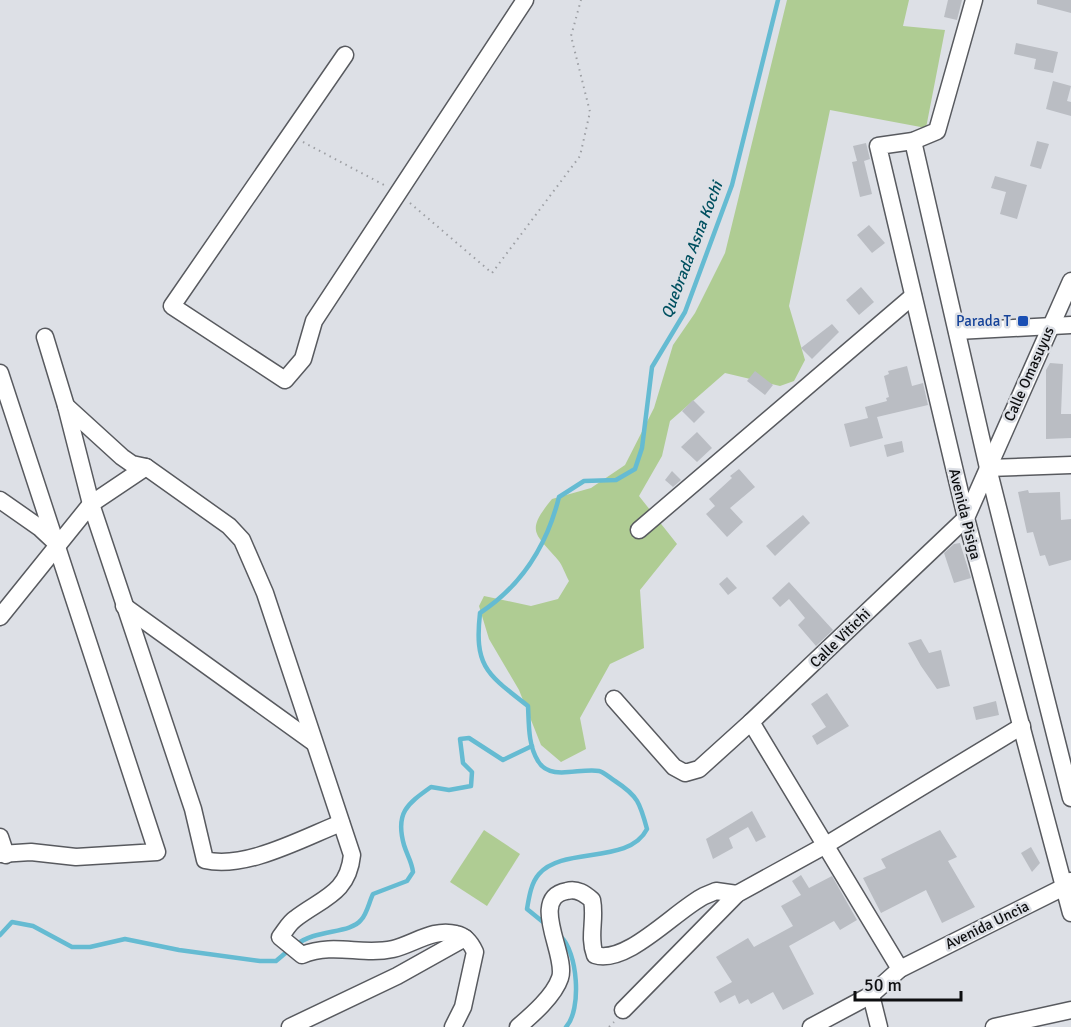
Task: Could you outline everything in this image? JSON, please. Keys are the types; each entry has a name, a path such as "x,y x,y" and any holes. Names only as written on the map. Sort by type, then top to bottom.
{"street":[{"path":"345,55 172,306 285,380 303,359 314,321 525,0"},
{"name":"Avenida Pisiga","path":"974,0 937,131 912,141 878,146 966,518 1022,726 1069,884 1071,913"},
{"path":"912,141 988,468 1071,798"},
{"name":"Calle Omasuyus","path":"988,468 1071,281"},
{"path":"639,530 913,296"},
{"path":"957,331 1071,325"},
{"path":"45,337 66,406 91,504 193,809 205,860 224,863 245,860 341,823"},
{"path":"0,373 157,852 76,857 31,852 3,855 0,837"},
{"path":"66,406 122,457 132,464 146,467 229,526 242,540 266,593 313,742 352,855 345,882 334,894 293,920 280,937 283,942 302,955 330,948 391,949 431,934 456,934 465,938 475,952 464,1007 453,1027"},
{"path":"988,468 1071,465"},
{"path":"0,617 91,504 146,467"},
{"name":"Calle Vitichi","path":"614,699 674,767 685,773 699,769 966,518 988,468"},
{"path":"0,500 40,528 57,544"},
{"path":"124,606 313,742"},
{"path":"751,722 900,969"},
{"path":"623,1010 737,894 826,844 1022,726"},
{"name":"Avenida Uncia","path":"811,1027 871,994 900,969 1069,884"},
{"path":"518,1027 554,990 560,979 561,957 549,915 551,904 558,895 566,891 577,890 592,900 594,911 591,945 595,955 603,957 617,954 632,945 704,896 716,891 737,894"},
{"path":"290,1027 397,976 465,938"},
{"path":"871,994 879,1027"},
{"path":"994,1027 1071,1010"}],"path":[{"path":"290,135 399,193 492,273 580,156 590,112 571,36 581,0"}],"green space":[{"path":"787,0 909,0 903,26 945,30 926,128 830,110 789,306 805,360 794,381 780,386 725,373 670,421 662,456 639,496 677,544 640,590 644,648 610,664 580,718 586,749 561,762 541,745 519,690 489,639 479,606 484,596 531,606 558,599 569,581 560,562 536,532 538,519 552,499 591,488 625,465 654,408 673,345 695,313 725,253"},
{"path":"484,830 520,854 487,906 450,882"}],"building":[{"path":"948,0 962,0 957,20 944,17"},
{"path":"1037,0 1071,0 1071,13 1037,4"},
{"path":"1016,43 1058,52 1053,73 1034,69 1036,59 1014,54"},
{"path":"1053,81 1071,86 1067,101 1071,102 1071,116 1046,109"},
{"path":"1037,141 1049,144 1041,169 1030,166"},
{"path":"866,143 870,159 864,161 872,194 860,197 852,162 857,161 853,146"},
{"path":"995,176 1027,185 1017,219 1000,214 1006,192 991,188"},
{"path":"869,225 885,243 872,253 857,235"},
{"path":"861,287 874,302 859,315 846,300"},
{"path":"832,324 839,332 812,359 801,348"},
{"path":"1050,363 1063,364 1061,414 1071,414 1071,438 1046,439 1046,370"},
{"path":"907,366 912,386 923,383 928,405 877,417 883,438 850,447 844,424 868,418 865,407 887,401 886,398 889,397 884,376 889,374 888,371"},
{"path":"755,371 773,385 765,395 747,381"},
{"path":"693,400 705,412 694,423 682,411"},
{"path":"697,432 712,448 697,462 681,447"},
{"path":"902,441 904,452 887,457 884,445"},
{"path":"739,469 755,487 730,508 743,522 727,537 706,514 715,506 709,499"},
{"path":"672,471 681,480 673,487 665,480"},
{"path":"1028,490 1029,493 1060,492 1061,520 1071,519 1071,560 1049,566 1045,555 1040,556 1033,532 1027,533 1018,492"},
{"path":"803,515 810,523 775,556 766,546"},
{"path":"960,543 971,578 954,583 944,553 954,544"},
{"path":"727,577 737,588 728,595 719,584"},
{"path":"789,582 833,630 816,646 798,625 805,618 789,599 780,607 772,598"},
{"path":"921,639 929,653 941,650 950,686 937,689 921,666 908,643"},
{"path":"827,693 849,726 817,745 812,736 826,727 811,704"},
{"path":"996,701 999,715 976,720 973,707"},
{"path":"752,811 766,837 756,842 748,827 729,838 733,848 713,859 706,839"},
{"path":"940,830 957,857 948,861 975,907 942,923 926,890 881,913 863,878 886,868 881,859"},
{"path":"1031,847 1040,863 1032,872 1021,853"},
{"path":"801,875 809,888 832,876 857,920 840,930 834,921 789,946 814,994 783,1010 773,992 751,1004 748,999 739,1004 735,995 720,1003 714,992 732,982 716,957 748,938 754,947 793,926 781,906 801,895 792,881"}],"waterway":[{"name":"Quebrada Asna Kochi","path":"543,922 527,909 532,886 539,874 563,860 611,852 626,847 638,840 647,829 637,801 623,786 605,774 592,770 550,771 538,761 531,741 528,706 493,677 482,658 479,646 480,613 508,590 530,563 540,548 559,497 584,481 616,480 635,469 642,448 652,367 685,312 732,185 778,0"},
{"path":"296,945 313,936 349,928 356,924 365,915 373,894 407,881 413,872 404,845 402,817 410,804 431,787 449,790 471,786 472,772 463,763 460,739 469,738 503,760 532,746"},
{"path":"0,935 12,922 33,926 72,947 90,947 125,939 179,950 260,961 276,961 289,950"},
{"name":"Quebrada Asna Kochi","path":"560,936 571,954 576,981 574,1008 566,1027"}],"place":[{"name":"Parada T","path":"1023,321"}]}
